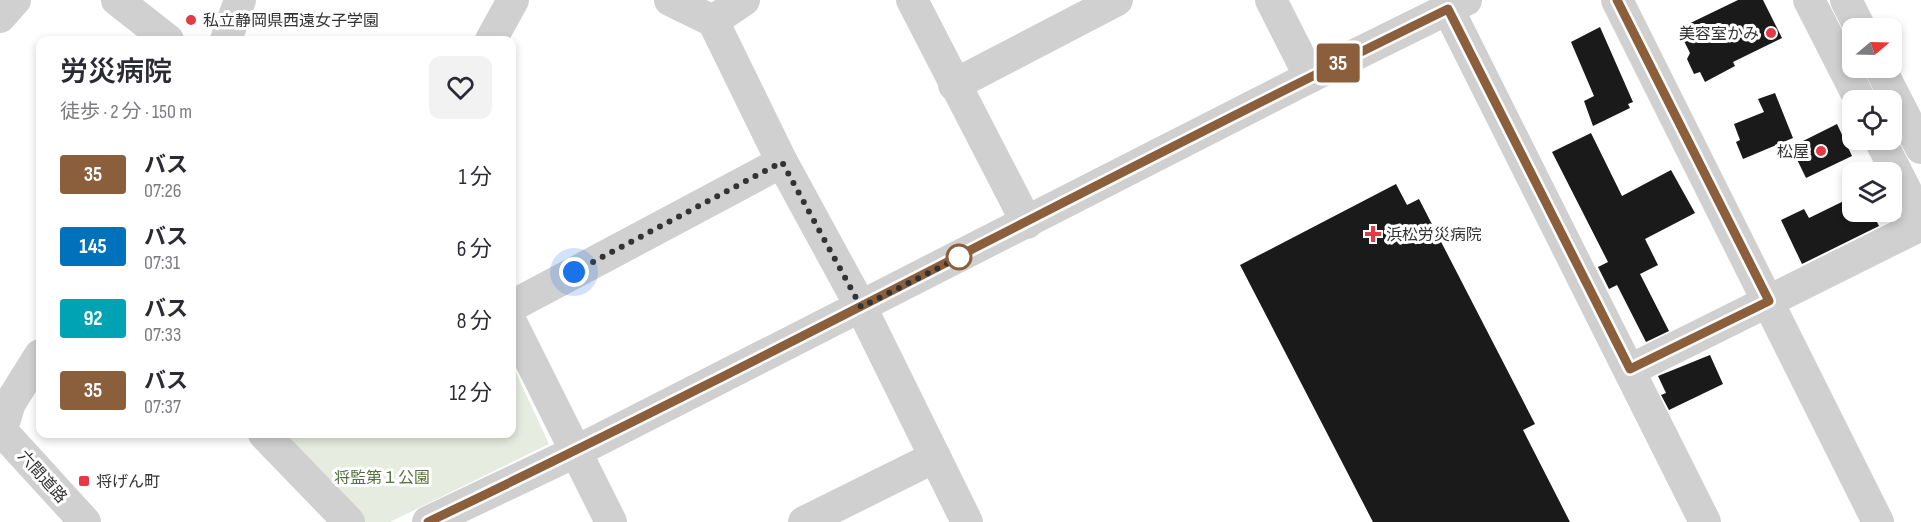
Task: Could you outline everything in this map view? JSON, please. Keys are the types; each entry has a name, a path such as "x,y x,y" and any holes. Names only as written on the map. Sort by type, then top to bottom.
{"street":[{"path":"0,17 15,0"},
{"path":"117,0 163,36"},
{"path":"227,36 240,0"},
{"path":"493,36 513,0"},
{"path":"670,0 713,21 782,162 861,307 967,522"},
{"path":"713,21 744,0"},
{"path":"912,0 1026,223"},
{"path":"954,85 1117,0"},
{"path":"1271,0 1310,77"},
{"path":"1617,0 1878,522"},
{"path":"1809,0 1855,90"},
{"path":"1846,0 1855,18"},
{"path":"428,522 575,452 1310,77 1457,5 1705,522"},
{"path":"1885,78 1921,148"},
{"path":"1885,150 1921,220"},
{"path":"516,304 782,162"},
{"path":"1630,369 1921,225"},
{"path":"516,332 611,522"},
{"path":"1,432 10,403 36,361"},
{"name":"六間道路","path":"1,432 85,522"},
{"path":"269,438 349,522"},
{"path":"804,522 935,457"}],"green space":[{"name":"将監第１公園","path":"516,373 549,444 390,522 363,522 288,438 516,438"}],"building":[{"path":"1738,0 1763,0 1782,38 1733,62 1735,66 1705,82 1700,72 1694,74 1687,59 1690,53 1678,29"},
{"path":"1600,27 1633,102 1628,104 1630,108 1593,126 1584,101 1594,96 1571,42"},
{"path":"1775,93 1793,138 1743,159 1736,142 1740,140 1734,124 1764,112 1758,99"},
{"path":"1837,124 1842,135 1842,150 1849,150 1852,156 1806,178 1791,147"},
{"path":"1591,133 1622,196 1671,170 1695,213 1645,239 1658,265 1640,274 1669,331 1646,342 1617,285 1609,289 1598,267 1608,262 1552,152"},
{"path":"1396,184 1407,205 1419,199 1535,424 1523,430 1570,522 1373,522 1240,265"},
{"path":"1842,202 1842,222 1877,222 1879,226 1802,264 1781,220 1804,209 1809,218"},
{"path":"1710,355 1723,384 1669,410 1661,395 1666,393 1658,376"}],"bus line":[{"name":"35","path":"428,522 575,452 1310,77 1448,9 1630,369 1769,301 1617,0"}],"place":[{"name":"私立静岡県西遠女子学園","path":"191,20"},
{"name":"美容室かみ","path":"1771,33"},
{"name":"松屋","path":"1821,151"},
{"name":"浜松労災病院","path":"1373,234"},
{"name":"将げん町","path":"84,481"}],"route":[{"path":"574,272 782,162 861,307 964,255 959,257"}]}
